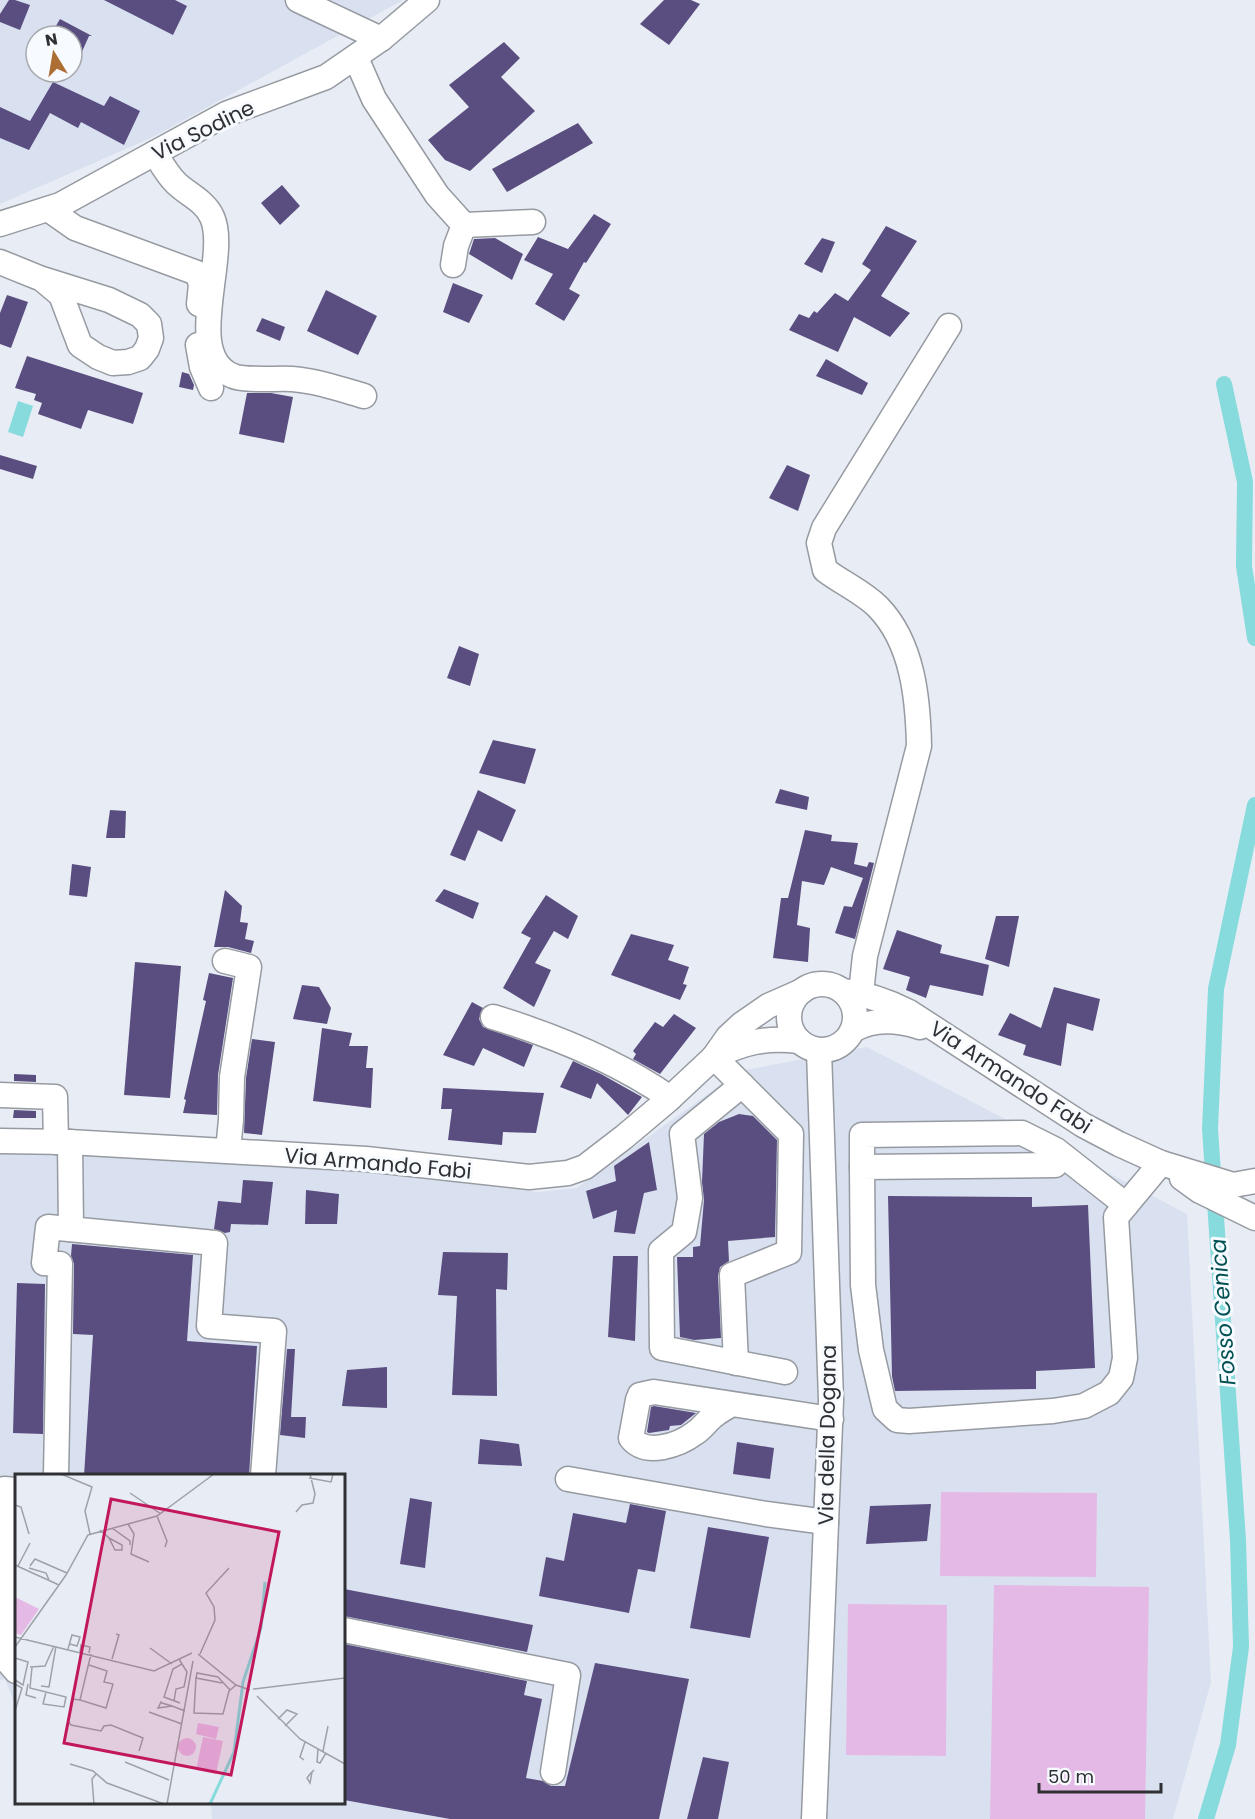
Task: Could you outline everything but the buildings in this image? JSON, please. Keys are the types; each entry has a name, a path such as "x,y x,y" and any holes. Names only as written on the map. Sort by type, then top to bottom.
{"street":[{"path":"298,0 381,39"},
{"name":"Via Sodine","path":"0,224 60,206 226,114 326,77 381,39 427,0"},
{"path":"356,58 374,99 437,195 464,225"},
{"path":"155,153 177,184 198,199 212,215 218,235 209,319 209,344 213,359 234,377 295,380 325,385 364,396"},
{"path":"48,209 75,228 197,273 201,284 198,346 202,367 211,388"},
{"path":"464,225 532,222"},
{"path":"453,265 456,246 464,225"},
{"path":"0,262 42,279"},
{"path":"714,1057 729,1049 776,1038 830,1050 840,1046 853,1030 856,1019 855,1009 850,999 865,956 920,746 919,721 907,656 897,633 879,607 825,570 819,543 824,528 949,326"},
{"path":"225,961 249,967 232,1077 228,1150"},
{"path":"714,1057 728,1037 768,1006 812,986 823,984 852,992"},
{"path":"802,991 794,999 789,1021 792,1032 809,1046"},
{"name":"Via Armando Fabi","path":"852,992 887,1001 909,1012 1083,1125 1161,1163 1197,1183 1233,1209 1255,1218"},
{"path":"493,1017 537,1030 581,1049 643,1079 670,1098"},
{"path":"853,1030 864,1024 887,1020 904,1022 945,1035"},
{"name":"Via della Dogana","path":"809,1046 828,1284 831,1419 814,1819"},
{"path":"714,1057 791,1134 789,1252 732,1275 736,1363"},
{"name":"Via Armando Fabi","path":"0,1141 228,1150 366,1159 501,1174 549,1176 585,1167 670,1098 714,1057"},
{"path":"742,1085 682,1134 690,1198 684,1232 661,1251 662,1348 785,1372"},
{"path":"0,1095 55,1097 63,1142 71,1229"},
{"path":"1126,1205 1056,1150 1022,1133 862,1135 863,1285 871,1350 885,1409 897,1420 909,1421 1053,1411 1084,1406 1109,1393 1121,1378 1125,1358 1116,1217 1126,1205 1161,1163"},
{"path":"862,1167 1055,1165"},
{"name":"Via Armando Fabi","path":"1197,1183 1244,1183"},
{"path":"56,1474 60,1264 44,1263 48,1227 215,1243 209,1326 274,1331 263,1474"},
{"path":"732,1404 831,1419"},
{"path":"568,1479 766,1514 826,1522"},
{"path":"15,1490 4,1489 4,1657 15,1670"},
{"path":"345,1630 568,1675 553,1772"}],"shaded area":[{"path":"0,0 403,0 153,137 0,204"},
{"path":"867,1047 1187,1214 1211,1682 1173,1819 212,1819 211,1804 345,1804 345,1474 15,1474 15,1704 5,1679 0,1680 0,1151 281,1163 539,1192 577,1188 740,1071"},
{"path":"941,1492 1097,1493 1096,1577 940,1576"},
{"path":"994,1585 1149,1587 1145,1819 990,1819"},
{"path":"848,1604 947,1605 946,1756 846,1755"}],"water":[{"path":"18,401 33,406 23,437 8,432"}],"waterway":[{"name":"Fosso Cenica","path":"1224,384 1245,482 1244,566 1255,638"},
{"name":"Fosso Cenica","path":"1206,1819 1228,1745 1241,1647 1238,1540 1210,1129 1216,989 1255,805"}]}
